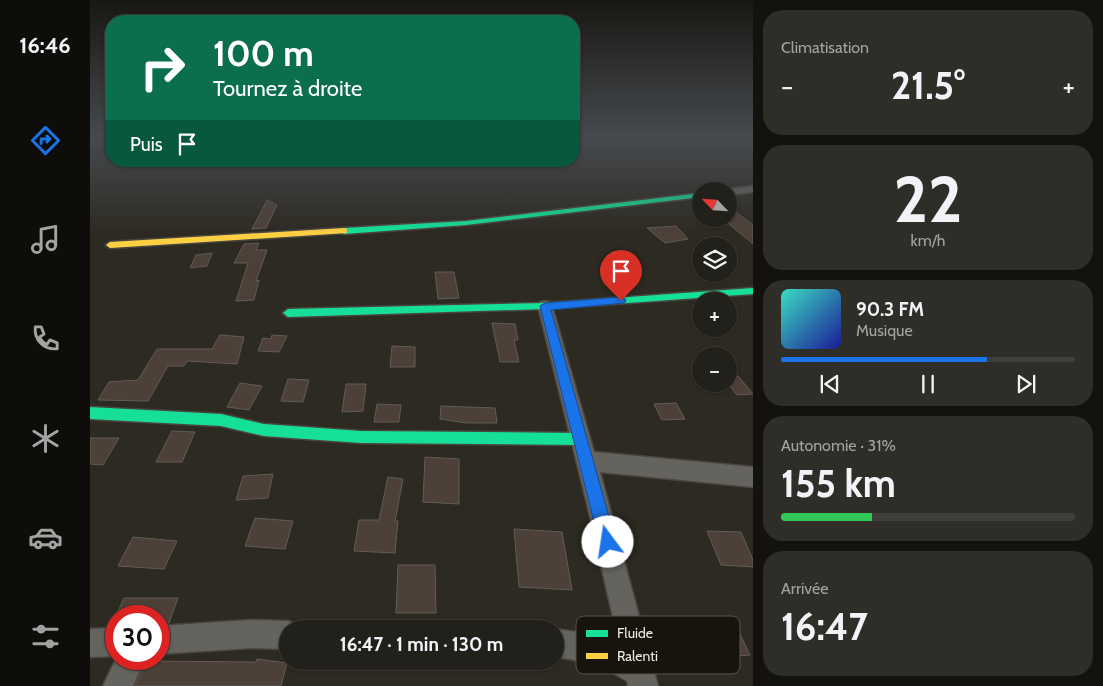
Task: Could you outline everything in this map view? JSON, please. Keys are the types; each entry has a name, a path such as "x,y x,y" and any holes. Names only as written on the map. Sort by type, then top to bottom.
{"street":[{"path":"738,191 753,189"},
{"path":"110,245 466,223 692,196"},
{"path":"288,313 545,306 753,291"},
{"path":"545,306 626,616"},
{"path":"90,413 221,420 264,430 361,437 579,439"},
{"path":"586,461 753,477"},
{"path":"170,639 251,634 279,635"},
{"path":"90,643 105,642"},
{"path":"118,686 126,670"}],"building":[{"path":"267,200 277,205 266,228 252,229"},
{"path":"738,214 753,225 753,244 734,228 738,228"},
{"path":"676,226 688,239 665,243 647,228"},
{"path":"259,243 256,250 267,250 256,281 259,280 254,300 236,301 248,263 234,263 244,244"},
{"path":"212,253 207,266 190,268 196,255"},
{"path":"435,272 454,272 459,298 438,299"},
{"path":"492,323 515,324 518,340 514,340 519,362 500,362"},
{"path":"220,335 244,337 237,364 187,361 184,366 168,366 148,401 98,400 109,382 138,380 157,349 212,349"},
{"path":"272,335 287,336 279,352 258,351 263,338 271,339"},
{"path":"392,346 415,347 415,367 390,367"},
{"path":"738,376 753,394 737,395 735,392 737,392"},
{"path":"288,379 309,380 303,402 281,401"},
{"path":"240,383 262,386 249,410 227,407"},
{"path":"346,384 366,384 363,411 342,412"},
{"path":"676,403 685,419 662,420 654,404"},
{"path":"377,404 401,405 399,422 374,422"},
{"path":"441,406 495,408 497,423 467,423 440,419"},
{"path":"172,431 195,432 182,462 156,462"},
{"path":"90,438 119,438 103,465 90,464"},
{"path":"425,457 459,459 459,504 423,502"},
{"path":"273,474 268,498 236,500 243,476"},
{"path":"388,477 403,479 395,521 398,521 395,553 354,551 359,520 379,520"},
{"path":"255,518 293,521 285,549 245,546"},
{"path":"514,529 562,532 572,590 519,587"},
{"path":"707,531 741,532 753,560 753,567 721,565"},
{"path":"133,537 177,541 164,569 118,566"},
{"path":"398,565 435,565 436,613 396,613"},
{"path":"124,598 178,598 170,620 170,605 121,605"},
{"path":"740,634 750,655 740,656"},
{"path":"257,659 279,662 279,670 285,670 281,686 135,686 142,670 170,670 170,661 256,662"}],"traffic: fast":[{"path":"344,231 466,223 692,196"},
{"path":"288,313 545,306 753,291"},
{"path":"90,413 221,420 264,430 361,437 579,439"}],"traffic: slow":[{"path":"110,245 344,231"}],"route":[{"path":"608,542 545,306 621,301"}]}
